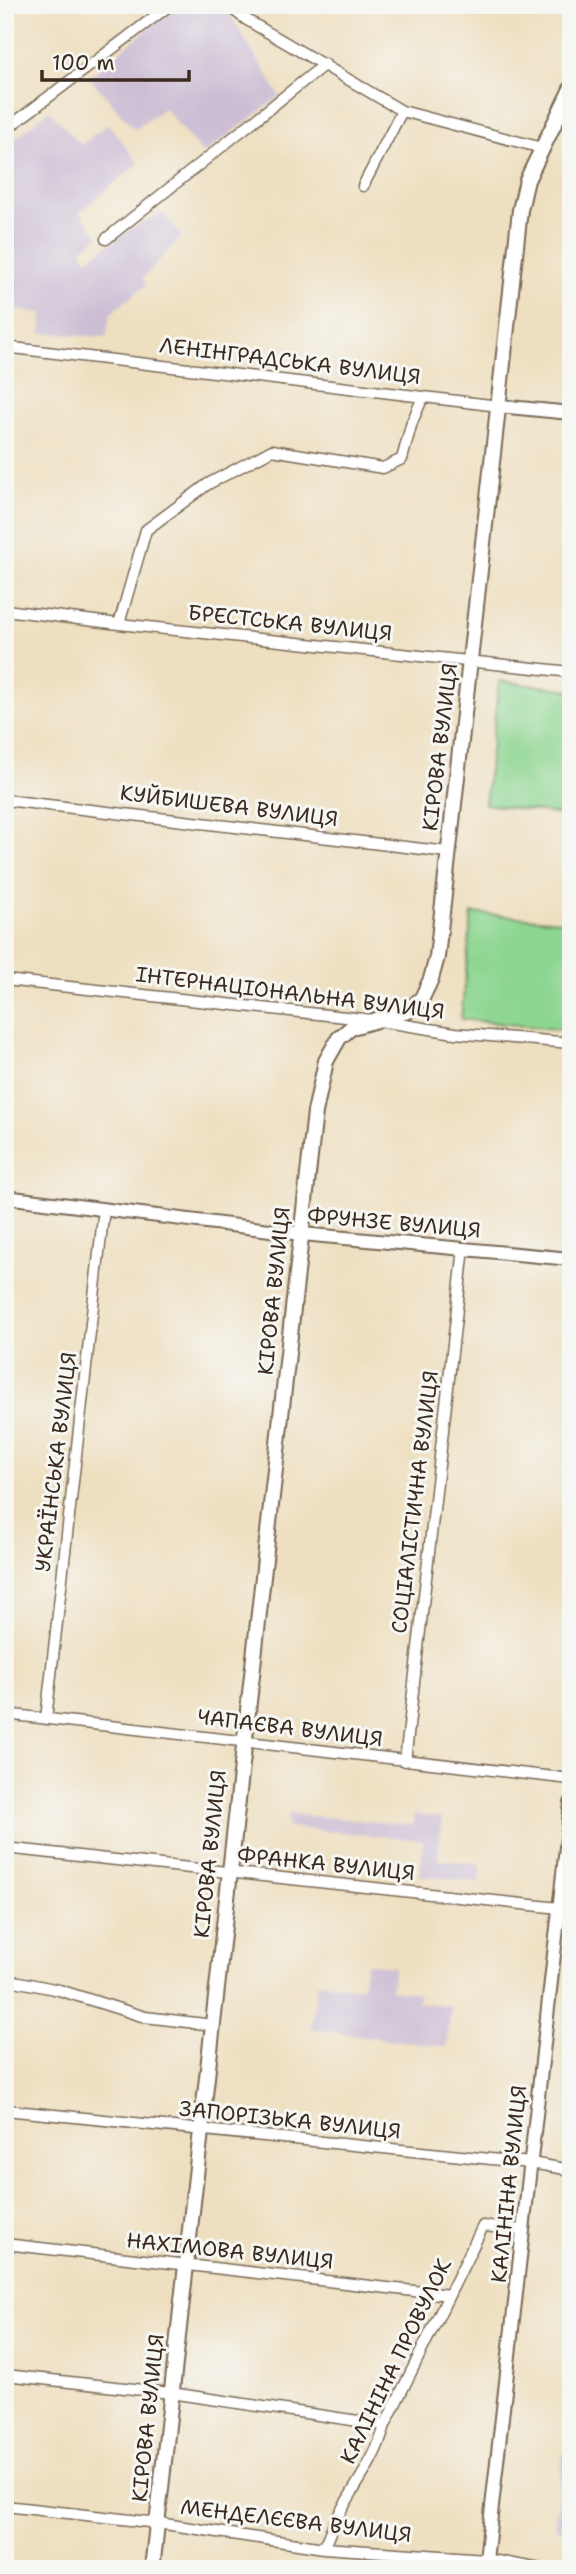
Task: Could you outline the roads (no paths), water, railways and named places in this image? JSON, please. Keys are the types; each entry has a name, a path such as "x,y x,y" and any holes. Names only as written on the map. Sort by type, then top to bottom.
{"main road":[{"name":"КІРОВА ВУЛИЦЯ","path":"152,2569 315,1112 326,1061 339,1038 352,1027 408,1011 422,998 432,979 437,957 471,660 520,210 527,180 571,89"}],"street":[{"path":"5,130 170,5"},
{"path":"228,5 247,20 402,111 542,148"},
{"path":"106,239 325,64"},
{"path":"363,186 402,111"},
{"name":"ЛЕНІНГРАДСЬКА ВУЛИЦЯ","path":"5,347 571,413"},
{"path":"119,624 146,530 208,484 271,450 383,468 402,459 412,422 423,397"},
{"name":"БРЕСТСЬКА ВУЛИЦЯ","path":"5,610 571,672"},
{"name":"КУЙБИШЕВА ВУЛИЦЯ","path":"5,800 448,852"},
{"name":"ІНТЕРНАЦІОНАЛЬНА ВУЛИЦЯ","path":"5,980 373,1020 455,1033 571,1043"},
{"name":"ФРУНЗЕ ВУЛИЦЯ","path":"5,1197 302,1234 571,1259"},
{"name":"УКРАЇНСЬКА ВУЛИЦЯ","path":"46,1719 104,1209"},
{"name":"СОЦІАЛІСТИЧНА ВУЛИЦЯ","path":"405,1761 464,1248"},
{"name":"ЧАПАЄВА ВУЛИЦЯ","path":"5,1714 571,1779"},
{"name":"КАЛІНІНА ВУЛИЦЯ","path":"486,2564 571,1803"},
{"name":"ФРАНКА ВУЛИЦЯ","path":"5,1848 559,1908"},
{"path":"5,1979 59,1990 145,2017 212,2025"},
{"name":"ЗАПОРІЗЬКА ВУЛИЦЯ","path":"5,2110 531,2163 571,2170"},
{"name":"КАЛІНІНА ПРОВУЛОК","path":"324,2548 336,2520 380,2443 385,2425 483,2225 523,2230"},
{"name":"НАХІМОВА ВУЛИЦЯ","path":"5,2244 449,2295"},
{"path":"5,2375 171,2393 385,2425"},
{"name":"МЕНДЕЛЄЄВА ВУЛИЦЯ","path":"5,2506 158,2523 324,2548 540,2569"},
{"path":"388,2569 390,2553"}]}
